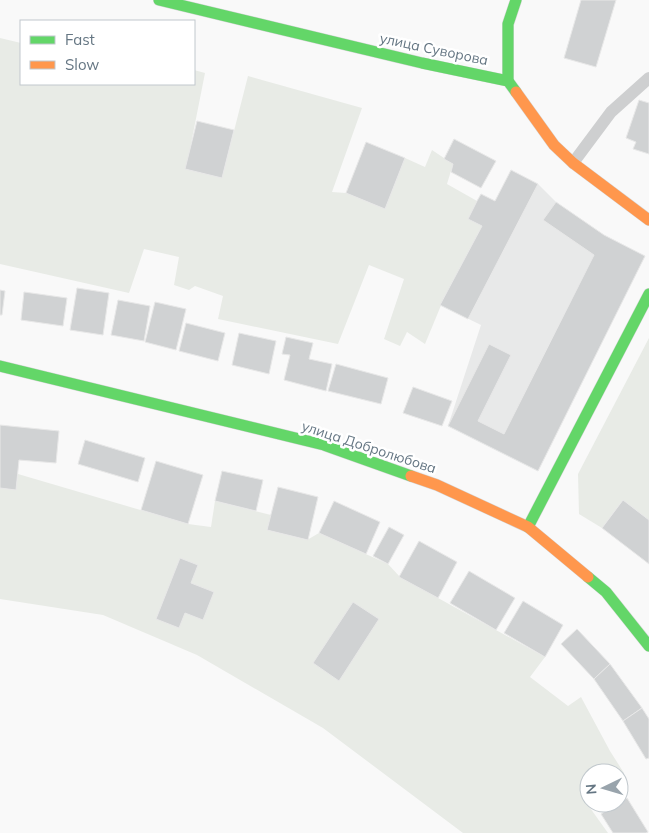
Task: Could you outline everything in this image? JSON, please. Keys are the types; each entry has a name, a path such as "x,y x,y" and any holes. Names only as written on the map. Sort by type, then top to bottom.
{"street":[{"name":"улица Суворова","path":"159,0 422,63 508,81"},
{"path":"516,0 508,24 508,81 554,146 573,163 649,220"},
{"path":"528,526 649,294"},
{"name":"улица Добролюбова","path":"0,366 324,445 437,485 528,526 606,592 649,646"}],"lane":[{"path":"573,163 612,112 649,78"}],"shaded area":[{"path":"0,38 20,43 20,85 195,85 195,70 205,73 186,169 222,178 248,76 362,108 332,192 346,193 385,209 405,158 425,167 432,150 453,164 447,184 477,201 468,219 482,226 442,303 425,344 407,332 400,346 384,339 404,279 369,265 338,344 218,319 223,296 195,286 189,290 174,285 179,257 144,249 129,293 0,264"},
{"path":"538,184 556,202 604,235 645,256 538,471 448,426 481,325 440,305 468,219 481,194 495,201"},
{"path":"649,338 649,520 623,500 602,528 579,514 578,474"},
{"path":"18,474 188,524 211,527 215,501 271,515 267,530 307,540 319,533 388,564 400,577 545,657 530,677 568,706 581,697 618,763 579,763 579,813 594,813 608,833 463,833 323,728 197,655 103,615 0,599 0,488 16,490"}],"building":[{"path":"581,0 616,0 596,67 564,58"},
{"path":"639,100 649,103 649,154 633,149 636,142 626,138"},
{"path":"197,121 234,130 222,178 185,169"},
{"path":"454,139 496,161 481,188 451,172 453,164 444,159"},
{"path":"366,142 405,158 385,209 346,193"},
{"path":"511,170 538,184 468,319 440,305 482,226 468,219 477,201 481,194 495,201"},
{"path":"556,202 604,235 645,256 538,471 448,426 489,344 511,355 478,421 504,434 594,255 543,220"},
{"path":"77,288 109,293 103,335 70,330"},
{"path":"0,290 5,291 2,315 0,315"},
{"path":"24,292 67,298 63,326 21,320"},
{"path":"118,300 150,306 144,341 111,335"},
{"path":"155,302 186,309 176,350 145,342"},
{"path":"186,323 225,333 218,361 179,351"},
{"path":"239,333 276,341 269,374 232,365"},
{"path":"286,337 313,343 309,359 332,364 326,391 284,380 290,355 282,354"},
{"path":"336,364 388,378 381,404 328,391"},
{"path":"413,387 452,401 442,426 403,413"},
{"path":"0,425 59,431 56,463 19,460 16,490 0,488"},
{"path":"85,440 145,458 138,482 78,464"},
{"path":"156,461 203,475 188,524 141,510"},
{"path":"222,471 263,480 256,511 215,501"},
{"path":"278,487 318,497 308,540 267,530"},
{"path":"623,500 649,520 649,564 602,528"},
{"path":"334,501 380,522 366,554 319,533"},
{"path":"389,527 404,535 388,564 373,556"},
{"path":"419,541 457,562 438,598 399,577"},
{"path":"180,558 198,565 191,583 214,592 203,620 185,613 179,628 156,619"},
{"path":"469,571 515,598 496,630 450,603"},
{"path":"523,601 563,625 545,657 504,633"},
{"path":"353,602 379,619 339,681 313,663"},
{"path":"577,629 610,664 594,679 561,644"},
{"path":"610,664 642,708 623,721 594,679"},
{"path":"642,708 649,719 649,758 646,759 623,721"},
{"path":"629,801 648,832 613,833 601,814 629,813"}],"traffic: fast":[{"path":"159,0 422,63 508,81 516,92"},
{"path":"508,81 508,24 516,0"},
{"path":"528,527 649,294"},
{"path":"0,366 324,445 411,476"},
{"path":"588,577 606,592 649,646"}],"traffic: slow":[{"path":"516,92 554,145 573,163 649,220"},
{"path":"411,476 437,485 528,527 588,577"}]}
